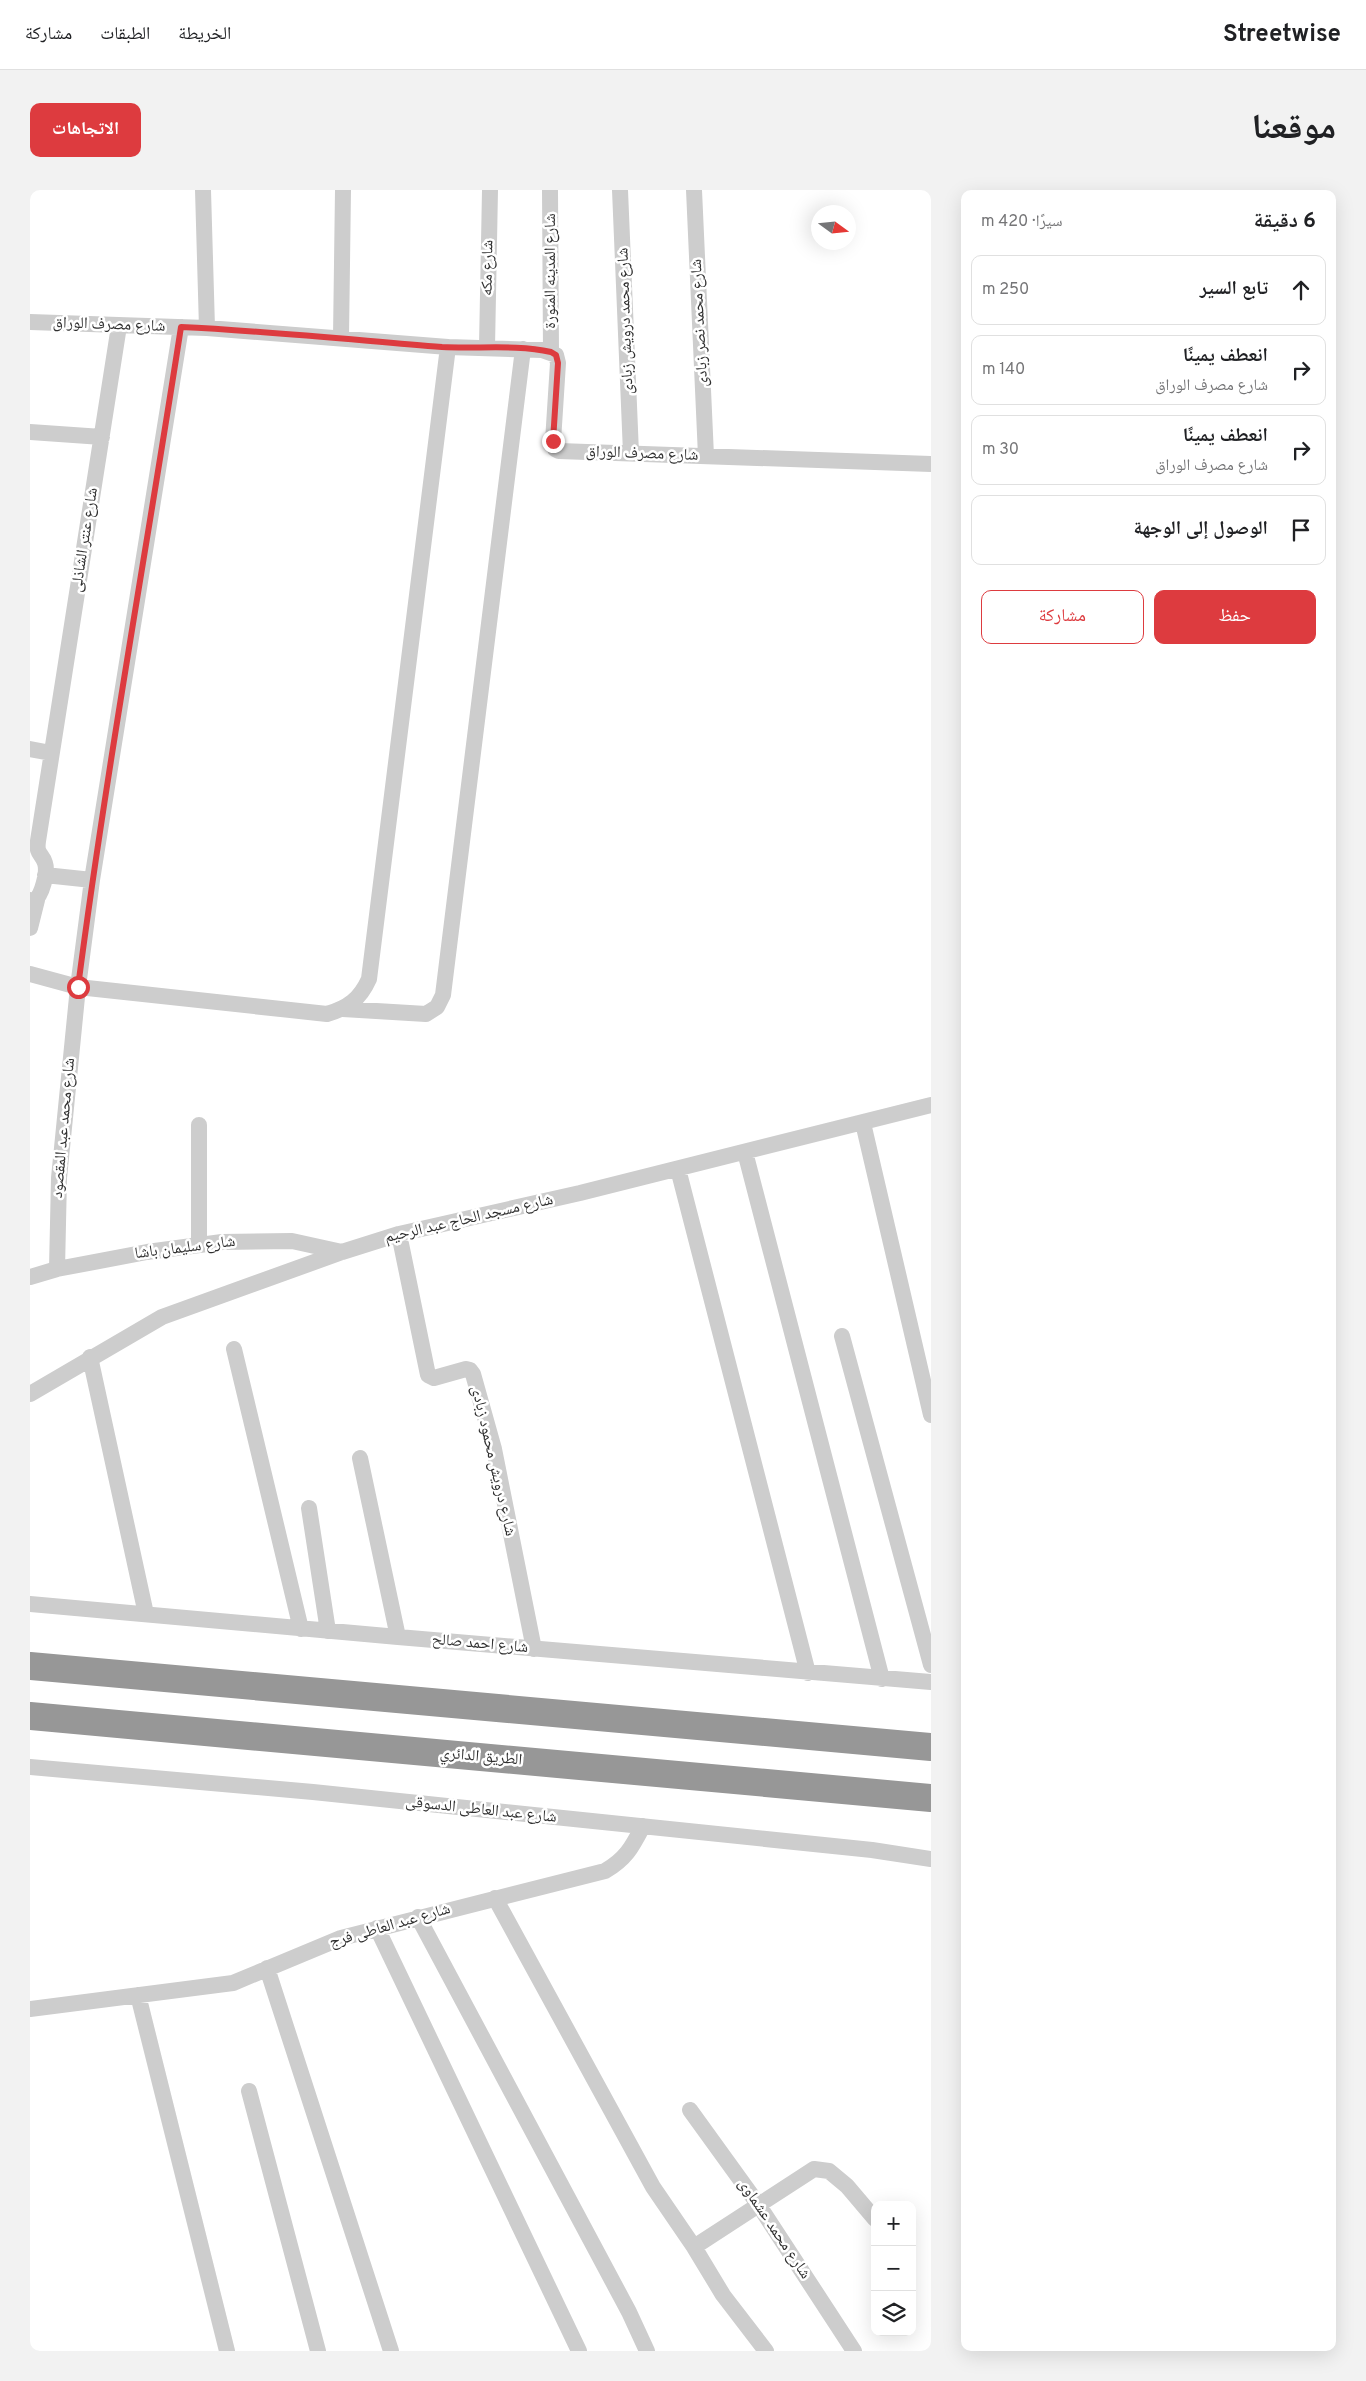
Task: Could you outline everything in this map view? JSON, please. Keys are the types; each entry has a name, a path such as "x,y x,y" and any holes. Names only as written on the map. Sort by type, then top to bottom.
{"highway":[{"path":"30,1666 931,1747"},
{"name":"الطريق الدائري","path":"30,1716 931,1798"}],"street":[{"path":"203,190 207,328"},
{"path":"340,337 343,190"},
{"name":"شارع مكه","path":"486,347 490,190"},
{"name":"شارع المدينه المنورة","path":"550,190 551,352"},
{"name":"شارع محمد درويش زبادى","path":"620,190 631,453"},
{"name":"شارع محمد نصر زبادى","path":"694,190 706,456"},
{"name":"شارع مصرف الوراق","path":"30,322 207,328 448,347 486,347 551,352 556,355 558,363 553,441 555,448 564,452 931,464"},
{"name":"شارع عنتر الشاذلى","path":"45,874 46,865 38,854 37,848 119,326"},
{"name":"شارع محمد عبد المقصود","path":"58,1269 59,1178 78,987 92,880 181,327"},
{"path":"343,1009 363,993 369,979 448,347"},
{"path":"30,974 78,987 327,1014 343,1009 426,1014 437,1007 442,995 523,349"},
{"path":"30,432 102,437"},
{"path":"30,750 51,753"},
{"path":"30,928 34,900 45,874 92,880"},
{"name":"شارع مسجد الحاج عبد الرحيم","path":"30,1394 90,1357 162,1317 342,1252 399,1234 678,1169 931,1105"},
{"path":"863,1123 931,1415"},
{"path":"199,1245 200,1125"},
{"path":"745,1152 882,1679"},
{"path":"678,1169 808,1673"},
{"name":"شارع درويش محمود زبادى","path":"399,1234 428,1375 434,1378 466,1369 470,1370 473,1374 494,1449 534,1649"},
{"name":"شارع سليمان باشا","path":"30,1277 58,1269 147,1252 257,1240 292,1241 342,1252"},
{"path":"842,1336 931,1665"},
{"path":"234,1349 301,1629"},
{"path":"90,1357 146,1614"},
{"path":"360,1458 398,1637"},
{"path":"309,1508 328,1631"},
{"name":"شارع احمد صالح","path":"30,1604 808,1673 931,1682"},
{"name":"شارع عبد العاطى الدسوقى","path":"30,1767 313,1792 872,1850 931,1859"},
{"name":"شارع عبد العاطى فرج","path":"30,2009 232,1983 341,1938 605,1871 620,1862 630,1851 643,1826"},
{"path":"495,1898 653,2188 694,2246 723,2295 766,2351"},
{"path":"418,1917 629,2312 647,2351"},
{"path":"377,1928 579,2351"},
{"path":"267,1968 391,2351"},
{"path":"138,1995 227,2351"},
{"path":"249,2091 318,2351"},
{"name":"شارع محمد عشماوى","path":"690,2110 758,2204 854,2351"},
{"path":"694,2246 814,2169 829,2172 848,2186 871,2214"}],"route":[{"path":"78,987 120,697 139,594 181,327 340,337 400,344 486,347 551,352 556,355 558,363 553,441"}]}
